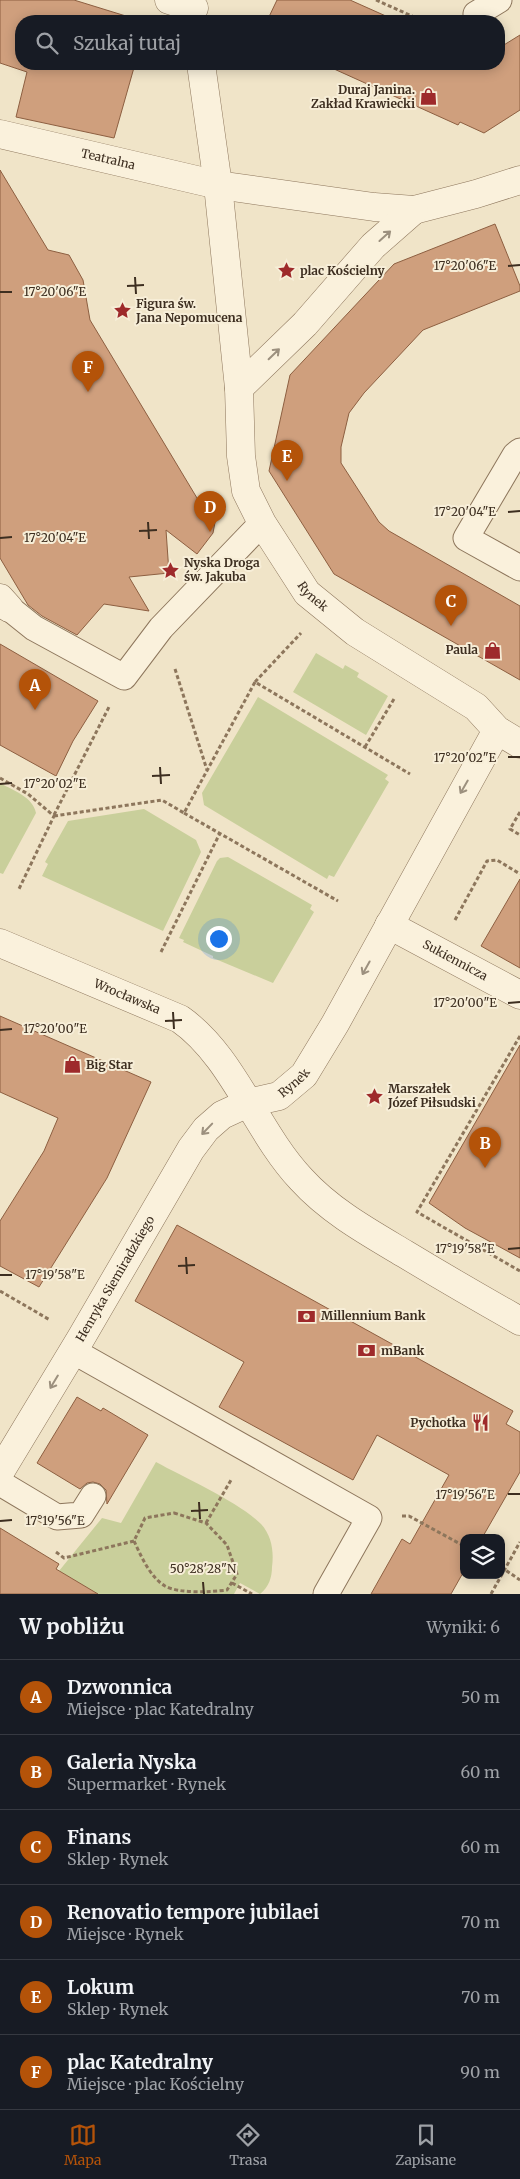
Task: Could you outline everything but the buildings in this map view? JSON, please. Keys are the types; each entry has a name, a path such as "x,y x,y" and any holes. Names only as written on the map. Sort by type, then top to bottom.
{"street":[{"path":"202,70 218,185 239,388"},
{"name":"Teatralna","path":"0,134 218,185"},
{"path":"218,185 374,207 414,210 476,194 518,187"},
{"path":"239,388 305,324 373,246 414,210"},
{"name":"Rynek","path":"239,388 241,456 246,491 262,523 307,592 355,632 476,707 497,730 520,744"},
{"name":"Rynek","path":"248,1103 278,1096 304,1075 335,1024 497,730"},
{"name":"Sukiennicza","path":"390,925 520,995"},
{"name":"Wrocławska","path":"0,943 180,1019 193,1028 223,1065 248,1103"},
{"path":"248,1103 286,1162 302,1180 339,1213 520,1321"},
{"name":"Henryka Siemiradzkiego","path":"0,1472 77,1345 191,1149 206,1130 222,1115 248,1103"}],"lane":[{"path":"476,14 499,0"},
{"path":"520,451 514,455 466,538 520,568"},
{"path":"4,603 34,628 124,677 161,628 262,523"},
{"path":"77,1345 249,1450 369,1518 326,1594"},
{"path":"0,1483 57,1517 81,1515 93,1496"}],"path":[{"path":"376,0 409,15"},
{"path":"184,813 256,682 301,633 321,604"},
{"path":"161,628 207,770"},
{"path":"365,747 413,668"},
{"path":"18,891 124,677"},
{"path":"256,682 410,774"},
{"path":"0,778 28,794 54,816 162,800 338,901"},
{"path":"520,812 510,829 520,835"},
{"path":"162,952 220,833"},
{"path":"454,921 487,861 497,860 520,874"},
{"path":"520,1036 417,1212 520,1270"},
{"path":"0,1291 77,1345"},
{"path":"206,1523 249,1450"},
{"path":"174,1513 206,1523 226,1546 237,1574 228,1590 198,1593 165,1586 146,1566 134,1541 145,1518 174,1513"},
{"path":"369,1518 409,1516 460,1544"},
{"path":"505,1565 520,1542"},
{"path":"505,1569 520,1580"},
{"path":"491,1594 498,1579"},
{"path":"232,1583 252,1594"}],"green space":[{"path":"316,653 343,669 345,665 359,673 357,677 388,696 366,735 293,692"},
{"path":"258,697 388,775 385,779 389,782 334,877 329,875 327,879 204,805 202,793"},
{"path":"0,783 27,799 34,807 36,813 3,874 0,873"},
{"path":"144,809 196,840 201,852 163,931 42,876 48,864 45,862 68,821"},
{"path":"228,857 312,905 310,909 314,912 273,983 213,958 213,956 183,942 184,940 179,938 217,861 220,858"},
{"path":"156,1462 239,1507 265,1529 271,1544 273,1561 269,1582 260,1594 240,1583 234,1594 98,1594 59,1571 102,1518 121,1523"}],"place":[{"name":"Duraj Janina. Zakład Krawiecki","path":"429,97"},
{"name":"plac Kościelny","path":"286,271"},
{"name":"Figura św. Jana Nepomucena","path":"122,311"},
{"name":"plac Katedralny","path":"88,392"},
{"name":"Lokum","path":"287,481"},
{"name":"Renovatio tempore jubilaei","path":"210,532"},
{"name":"Nyska Droga św. Jakuba","path":"170,570"},
{"name":"Finans","path":"451,626"},
{"name":"Paula","path":"492,650"},
{"name":"Dzwonnica","path":"35,710"},
{"name":"Big Star","path":"72,1065"},
{"name":"Marszałek Józef Piłsudski","path":"374,1096"},
{"name":"Galeria Nyska","path":"485,1168"},
{"name":"Millennium Bank","path":"307,1316"},
{"name":"mBank","path":"367,1351"},
{"name":"Pychotka","path":"480,1423"}]}
